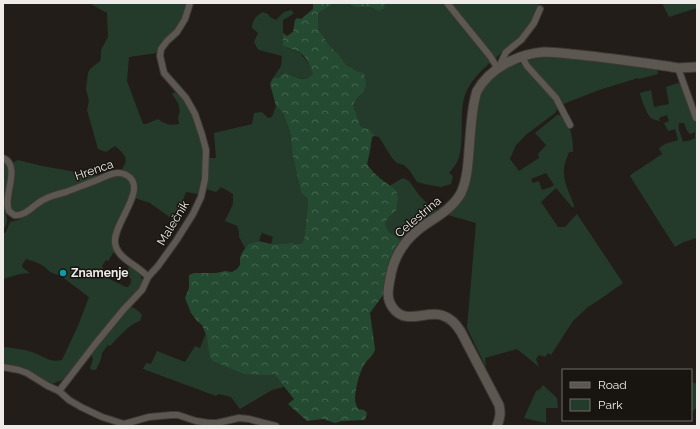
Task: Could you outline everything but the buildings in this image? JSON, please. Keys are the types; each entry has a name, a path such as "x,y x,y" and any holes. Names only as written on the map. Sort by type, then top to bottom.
{"street":[{"name":"Malečnik","path":"59,391 96,343 142,290 148,277 176,241 193,214 201,197 205,179 206,150 202,135 195,114 186,98 164,73 160,56 161,49 177,32 185,19 190,3"},
{"path":"447,3 490,56 498,69"},
{"name":"Celestrina","path":"498,69 506,52 521,40 534,23 540,9"},
{"name":"Celestrina","path":"497,426 500,418 499,405 455,323 441,315 430,314 414,317 402,316 393,309 390,304 388,293 390,276 397,255 404,244 418,230 455,202 461,192 467,172 472,109 477,92 490,75 507,63 522,57 543,52 588,56 678,68 697,67"},
{"path":"522,57 527,66 556,98 570,125"},
{"path":"678,68 696,118"},
{"name":"Hrenca","path":"3,158 8,161 11,166 12,173 8,206 10,212 14,215 21,215 42,200 49,197 83,186 114,173 119,172 130,177 134,186 132,199 115,235 115,245 122,256 144,272 148,277"},
{"path":"3,367 27,373 59,391 69,400 81,407 127,425 149,417 178,415 196,422 209,423 239,418 276,426"}],"green space":[{"path":"89,3 188,3 180,24 157,53 129,57 127,81 143,124 158,119 167,124 179,124 178,117 180,111 178,103 172,94 175,92 186,103 199,130 204,152 200,190 198,194 186,192 175,221 150,203 135,198 136,184 134,176 122,169 126,159 121,151 115,146 106,152 98,149 87,110 89,101 86,89 88,73 90,69 100,61 101,50 108,37 107,13"},
{"path":"313,3 335,3 318,13 318,29 346,65 358,72 364,73 366,85 363,93 358,97 353,105 361,127 369,129 375,136 372,137 367,164 384,182 396,190 398,199 396,211 388,218 385,224 389,232 401,241 396,246 388,264 383,295 370,313 375,349 362,368 355,396 355,402 358,409 364,410 367,413 365,420 342,421 335,423 323,419 307,421 288,404 294,399 274,374 244,374 213,361 210,358 207,337 202,325 191,313 185,298 189,288 189,275 194,273 232,272 240,265 240,258 248,244 259,241 271,244 299,244 304,240 308,203 307,199 301,192 292,152 290,132 283,113 276,106 270,84 273,78 279,78 285,73 303,79 310,77 313,74 308,62 302,54 283,46 283,33 287,36 293,32 295,20 297,18 301,19 313,9"},
{"path":"335,3 348,3 356,7 370,7 379,11 384,9 386,3 442,3 492,61 472,82 464,98 462,107 460,152 457,162 449,173 453,176 451,184 441,187 417,182 404,165 397,163 392,158 379,137 375,136 369,129 361,127 353,105 358,97 363,93 358,72 346,65 318,29 318,13"},
{"path":"348,3 386,3 384,9 379,11 370,7 352,6"},
{"path":"448,3 539,3 533,20 517,40 496,58 482,44"},
{"path":"662,3 697,3 697,8 669,17"},
{"path":"291,10 294,13 283,20 283,46 300,53 311,66 314,74 305,79 289,74 279,78 273,78 281,66 282,56 259,50 254,42 258,33 252,28 256,17 263,12 276,20 284,12"},
{"path":"547,57 569,58 657,70 658,74 638,78 599,90 561,105 528,63 529,60"},
{"path":"519,63 522,64 549,92 558,107 555,113 527,134 516,145 510,159 519,171 539,158 538,154 546,145 535,133 557,115 562,115 571,132 573,142 573,152 569,152 565,162 564,177 574,206 573,208 556,188 541,202 558,227 565,227 577,214 623,283 588,307 573,321 551,355 548,353 545,357 539,355 536,359 539,367 517,349 485,358 486,366 485,365 467,328 476,223 448,215 460,202 479,97 490,81 506,69","holes":["546,173 554,185 542,190 539,181 533,183 531,179"]},
{"path":"681,82 697,117 697,238 684,242 675,247 630,176 662,154 659,148 665,144 678,140 675,129 668,131 664,123 669,121 667,115 659,118 660,121 651,118 648,115 640,93 651,90 654,107 669,104 666,87","holes":["679,123 684,123 690,134 695,132 695,138 683,142 679,130"]},
{"path":"276,106 283,113 290,132 292,152 301,191 308,203 304,240 299,244 271,244 273,237 262,233 259,241 248,244 245,248 239,237 237,226 225,221 233,204 233,194 221,187 216,192 206,189 208,158 216,158 214,133 252,124 254,113 262,112 268,118 272,117"},
{"path":"18,160 42,166 99,176 85,183 56,192 18,214 12,210 11,207 14,170 12,163"},
{"path":"3,161 7,164 9,170 9,184 5,206 7,224 3,230"},
{"path":"120,174 129,180 132,188 131,195 121,217 116,252 113,253 108,261 106,260 102,266 103,268 101,275 128,287 131,283 131,279 127,274 128,264 140,273 143,283 140,290 113,317 71,371 62,380 52,384 22,367 3,363 3,347 29,351 53,361 62,360 78,326 89,297 61,276 50,272 38,263 26,259 22,265 23,268 30,273 3,279 3,234 6,232 10,222 18,220 26,215 42,202"},
{"path":"403,178 409,181 419,195 438,212 421,223 414,221 403,229 407,235 401,241 389,232 385,224 388,218 396,211 396,190 389,186"},
{"path":"130,307 137,310 142,315 140,321 128,328 110,346 108,345 102,353 96,370 92,370 90,368 93,359 91,354 121,315"},
{"path":"206,333 207,337 244,374 274,374 284,387 272,390 240,409 231,397 219,394 216,396 143,369 146,363 151,364 157,351 185,362 195,346 200,348"},
{"path":"692,382 697,384 697,407 692,412"},
{"path":"543,385 557,398 558,408 546,408 546,423 524,418 536,391"}],"place":[{"name":"Znamenje","path":"63,273"}]}
